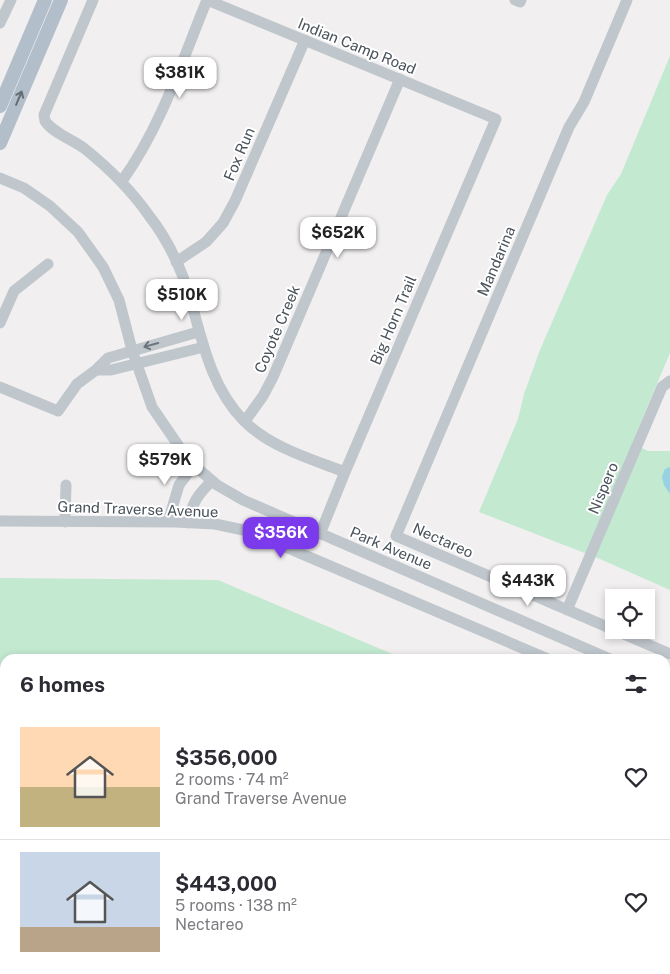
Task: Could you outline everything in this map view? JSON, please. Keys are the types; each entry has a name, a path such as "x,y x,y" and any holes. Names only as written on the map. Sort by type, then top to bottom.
{"main road":[{"path":"0,106 45,0"},
{"path":"0,143 61,0"}],"street":[{"path":"0,23 11,0"},
{"path":"93,0 44,115 45,121 48,125 83,147 122,181 167,240 188,293 198,332 214,377 229,403 245,422 274,442 345,472"},
{"path":"122,181 143,149 157,120 207,0"},
{"name":"Indian Camp Road","path":"207,0 496,120"},
{"name":"Mandarina","path":"396,536 569,127 584,102 627,0"},
{"name":"Fox Run","path":"176,262 206,242 222,223 235,201 305,40"},
{"name":"Coyote Creek","path":"245,422 263,396 273,377 400,79"},
{"name":"Big Horn Trail","path":"320,534 496,120"},
{"name":"Park Avenue","path":"0,178 24,188 50,206 78,232 103,267 119,300 132,350 152,407 189,461 212,480 243,500 598,654"},
{"path":"0,323 14,291 48,264"},
{"path":"0,386 58,411 77,384 108,358 198,332"},
{"path":"96,370 112,370 136,362 204,347"},
{"name":"Nispero","path":"567,610 662,387 670,381"},
{"path":"168,522 179,485 194,465"},
{"path":"188,522 191,508 200,492 212,480"},
{"path":"65,522 66,485"},
{"name":"Grand Traverse Avenue","path":"0,520 188,522 215,524 248,531 536,654"},
{"name":"Nectareo","path":"396,536 670,654"}],"green space":[{"path":"670,56 670,353 632,443 648,451 670,451 670,590 600,559 479,512 518,419 524,394 540,350 607,195 621,174"},
{"path":"0,578 218,580 392,654 0,654"}],"water":[{"path":"670,467 670,494 664,485 662,477 665,469"}]}
